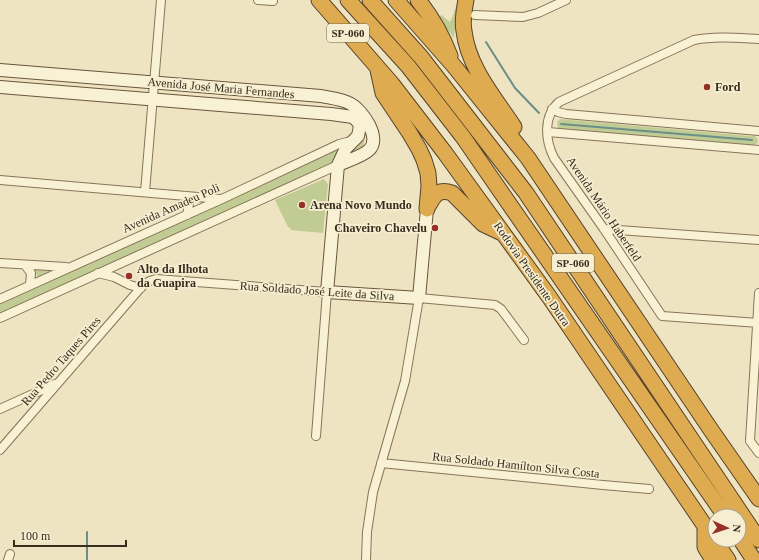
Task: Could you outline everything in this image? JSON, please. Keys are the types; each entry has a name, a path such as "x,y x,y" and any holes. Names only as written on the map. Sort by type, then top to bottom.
{"highway":[{"name":"Rodovia Presidente Dutra","path":"318,0 377,67 445,153 504,233 728,560"},
{"name":"Rodovia Presidente Dutra","path":"348,0 408,66 463,137 719,508"},
{"name":"SP-060","path":"370,0 421,57 526,193 759,540"},
{"name":"SP-060","path":"396,0 454,66 528,158 706,424 759,499"},
{"path":"418,0 430,14 443,38 454,66"},
{"path":"466,0 463,29 470,55 478,72 523,139 528,158"},
{"path":"377,67 382,93 409,132 419,148 424,160 428,172 429,186 427,209"},
{"path":"427,209 434,196 440,192 446,191 452,193 483,224 504,233"},
{"path":"684,429 714,458 759,524"},
{"path":"705,526 705,547 713,560"},
{"path":"746,548 754,560"}],"main road":[{"name":"Avenida José Maria Fernandes","path":"0,70 333,98 352,104 359,110 371,128 373,138 372,144 368,151 338,165"},
{"name":"Avenida José Maria Fernandes","path":"0,87 353,117 358,122 360,130 358,136 343,153 338,165"},
{"path":"331,114 333,98"},
{"path":"327,292 338,165"},
{"path":"419,298 427,209"},
{"name":"Rua Soldado José Leite da Silva","path":"327,292 419,298"}],"street":[{"path":"145,192 161,0"},
{"path":"258,0 273,1"},
{"path":"475,15 523,17 566,0"},
{"path":"759,39 726,37 694,40 566,98 552,109 566,114 759,131"},
{"name":"Avenida Mário Haberfeld","path":"552,109 548,117 548,132 549,146 554,158 604,229 662,316 758,323"},
{"path":"548,132 759,150"},
{"name":"Avenida Amadeu Poli","path":"0,299 222,199 339,144 353,140"},
{"path":"0,318 338,165"},
{"path":"0,180 222,199"},
{"path":"184,196 189,204 187,215"},
{"path":"604,229 759,240"},
{"path":"0,263 69,267"},
{"path":"24,265 31,273 30,285"},
{"path":"98,273 114,277 130,285 141,288"},
{"name":"Rua Soldado José Leite da Silva","path":"141,288 150,281 161,279 327,292"},
{"name":"Rua Pedro Taques Pires","path":"0,450 141,288"},
{"path":"316,436 327,292"},
{"path":"759,293 750,441 759,453"},
{"path":"366,560 367,532 373,492 405,381 419,298"},
{"name":"Rua Soldado José Leite da Silva","path":"419,298 495,305 501,309 524,340"},
{"path":"0,409 57,383"},
{"path":"750,441 759,439"},
{"name":"Rua Soldado Hamílton Silva Costa","path":"381,463 649,489"}],"green space":[{"path":"458,0 461,0 456,19 454,38 438,18 441,15 450,22"},
{"path":"560,119 755,136 758,140 755,145 752,145 561,129 558,128 557,122"},
{"path":"365,135 363,147 344,156"},
{"path":"340,148 332,163 0,315 0,303"},
{"name":"Arena Novo Mundo","path":"324,179 328,184 323,233 290,230 291,228 288,227 275,200"},
{"path":"35,269 54,269 37,279"}],"waterway":[{"path":"486,42 515,88 539,113"},
{"path":"561,124 752,140"},
{"path":"87,532 87,560"}],"place":[{"name":"Ford","path":"707,87"},
{"name":"Arena Novo Mundo","path":"302,205"},
{"name":"Chaveiro Chavelu","path":"435,228"},
{"name":"Alto da Ilhota da Guapira","path":"129,276"}]}
